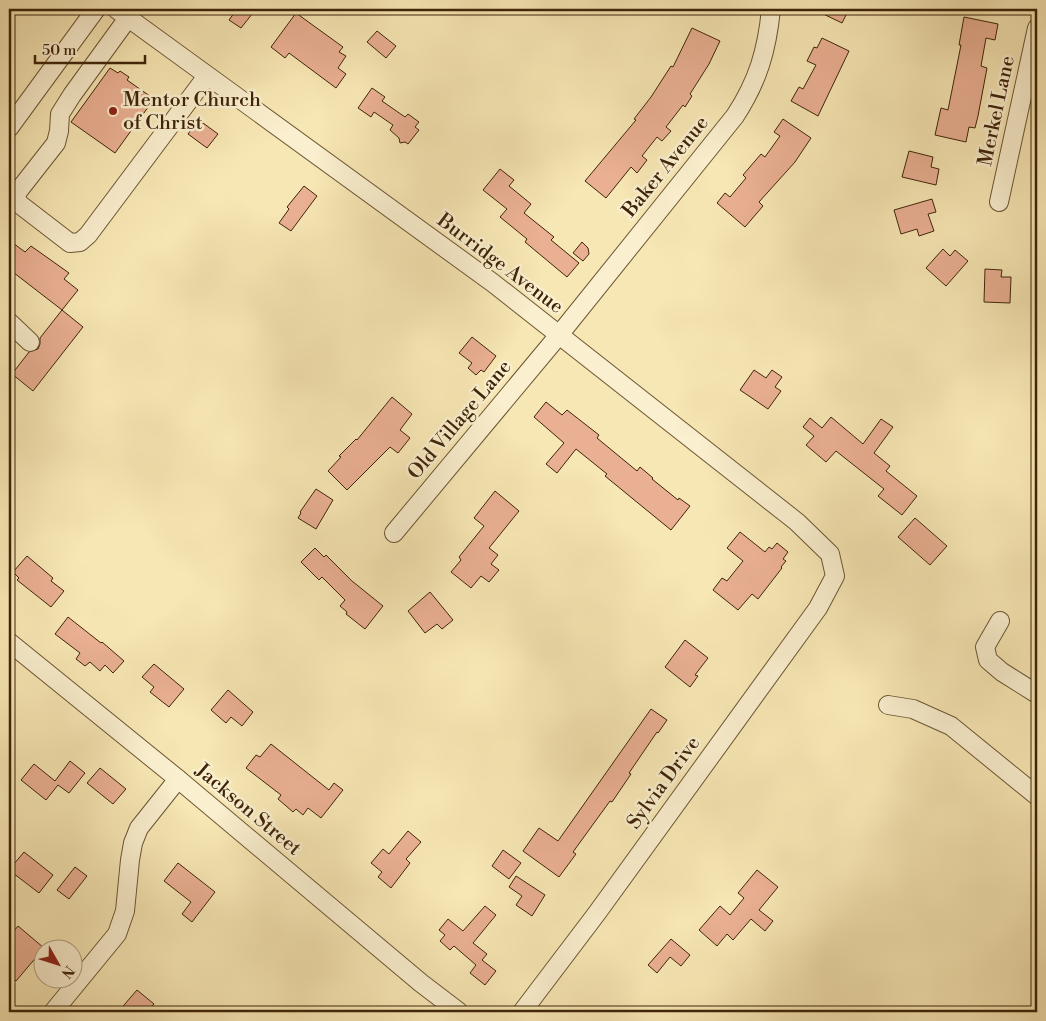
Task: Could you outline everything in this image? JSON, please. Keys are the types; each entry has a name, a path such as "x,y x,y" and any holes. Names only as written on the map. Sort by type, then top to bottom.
{"street":[{"path":"9,128 96,9"},
{"name":"Baker Avenue","path":"559,334 745,101 762,64 772,9"},
{"path":"122,13 60,114 56,143 16,194 18,203 70,243 80,242 88,235 208,76"},
{"name":"Burridge Avenue","path":"122,13 493,283 559,334 797,522 830,554 835,576"},
{"name":"Merkel Lane","path":"999,202 1037,28"},
{"path":"9,322 30,342"},
{"name":"Old Village Lane","path":"394,533 559,334"},
{"name":"Sylvia Drive","path":"522,1012 608,899 818,608 835,576"},
{"path":"1000,621 985,647 988,660 1002,672 1037,694"},
{"name":"Jackson Street","path":"9,642 178,779 421,983 459,1012"},
{"path":"888,705 913,709 951,726 1037,796"},
{"path":"53,1012 117,934 125,911 130,860 139,828 178,779"}],"building":[{"path":"237,9 256,9 241,28 229,20"},
{"path":"813,9 849,9 842,23"},
{"path":"296,13 343,47 339,52 346,56 338,68 346,74 336,88 289,53 285,58 271,47"},
{"path":"964,17 998,24 995,40 986,38 981,66 987,68 978,116 975,128 969,127 966,142 935,135 941,108 948,110 961,45 959,45"},
{"path":"692,28 720,41 709,64 690,94 692,96 685,107 683,105 666,127 671,131 662,141 657,137 642,156 647,160 637,173 631,167 606,198 585,181 636,120 634,119 671,66 673,67"},
{"path":"377,31 396,46 386,58 367,42"},
{"path":"822,38 849,51 818,116 791,101 799,87 803,89 816,65 807,61 814,47 817,48"},
{"name":"Mentor Church of Christ","path":"110,68 118,73 120,71 129,77 127,80 154,99 115,153 71,122"},
{"path":"372,88 385,97 382,101 405,117 408,114 419,122 415,127 419,130 408,144 405,142 400,143 399,138 390,130 393,125 374,112 371,117 358,108"},
{"path":"783,119 811,138 795,162 759,202 763,206 745,227 717,203 725,193 730,197 746,178 743,175 761,154 765,157 780,136 774,132"},
{"path":"199,120 218,134 207,148 188,134"},
{"path":"909,151 933,157 931,167 939,169 936,185 902,177"},
{"path":"500,169 514,180 509,186 531,204 524,213 554,237 551,240 579,263 567,277 525,242 527,239 500,217 507,209 483,190"},
{"path":"304,186 317,196 291,231 279,223 289,209 287,207"},
{"path":"932,199 936,212 928,214 934,231 919,236 917,229 901,234 894,210"},
{"path":"9,240 25,252 31,246 69,273 64,279 78,290 62,310 9,269"},
{"path":"582,242 588,248 589,254 583,261 573,253"},
{"path":"943,249 950,256 955,250 968,261 946,286 926,268"},
{"path":"985,269 1002,270 1001,277 1011,277 1010,303 984,302"},
{"path":"62,310 83,327 33,391 12,374 29,352 38,349 40,338"},
{"path":"472,337 496,356 484,372 481,370 476,375 468,368 472,363 459,353"},
{"path":"754,370 766,378 772,370 782,377 775,387 781,391 768,409 740,390"},
{"path":"392,397 412,414 400,430 410,438 398,453 390,447 347,490 328,471 341,457 339,456 357,440"},
{"path":"546,402 562,415 567,410 599,435 597,438 637,471 640,467 678,500 679,498 690,506 671,530 605,476 607,474 576,449 557,473 546,464 564,443 534,417"},
{"path":"831,417 863,444 881,419 893,427 874,453 890,466 886,471 917,496 902,515 878,496 884,489 836,451 826,462 806,445 814,436 803,427 810,418 822,428"},
{"path":"316,489 333,500 316,529 298,518"},
{"path":"495,491 519,511 489,548 498,555 491,564 499,570 489,582 481,576 471,588 451,572 461,560 459,557 484,526 474,518"},
{"path":"915,518 947,546 930,565 898,537"},
{"path":"740,532 765,552 769,547 772,549 777,543 788,552 783,559 786,561 782,568 758,599 752,594 738,610 713,590 722,578 727,581 743,561 727,548"},
{"path":"315,548 324,557 326,555 352,581 383,606 365,629 346,614 347,612 340,606 345,600 322,577 319,580 301,562"},
{"path":"27,556 53,578 51,581 64,591 51,607 17,580 19,578 13,572"},
{"path":"430,592 453,620 442,629 437,624 425,633 408,611"},
{"path":"68,617 124,661 113,673 105,665 100,671 90,662 85,666 76,659 80,653 55,634"},
{"path":"685,640 708,658 695,675 698,676 690,687 665,667"},
{"path":"154,664 184,689 169,707 150,692 154,687 142,677"},
{"path":"228,690 253,712 242,726 231,717 226,723 211,710"},
{"path":"651,709 667,720 629,773 631,774 612,802 610,801 573,852 576,854 559,877 523,851 539,828 558,841"},
{"path":"271,744 329,790 334,783 343,790 321,818 308,808 303,815 296,809 293,812 278,799 281,795 246,768 256,755 260,757"},
{"path":"70,761 85,773 69,793 58,785 46,800 21,780 34,764 55,781"},
{"path":"100,768 126,789 113,804 87,783"},
{"path":"408,831 421,842 406,859 410,863 391,888 378,877 382,872 371,863 383,849 389,854"},
{"path":"503,850 521,863 509,879 492,866"},
{"path":"24,852 53,875 39,893 9,870"},
{"path":"178,863 215,892 192,922 182,914 191,902 164,881"},
{"path":"75,867 87,876 69,899 57,890"},
{"path":"757,870 778,887 759,910 773,921 765,931 751,919 733,940 727,934 717,946 699,930 720,906 730,915 744,898 738,893"},
{"path":"516,876 545,895 532,916 516,905 522,896 509,887"},
{"path":"485,906 496,915 473,943 487,954 482,960 496,971 485,985 470,973 476,965 454,946 450,950 440,941 445,935 439,930 448,919 463,931"},
{"path":"18,926 32,938 32,962 16,981 9,974 9,937"},
{"path":"671,939 690,955 681,966 670,957 657,973 648,965"},
{"path":"137,990 154,1004 147,1012 118,1012"}],"place":[{"name":"Mentor Church of Christ","path":"113,111"}]}
